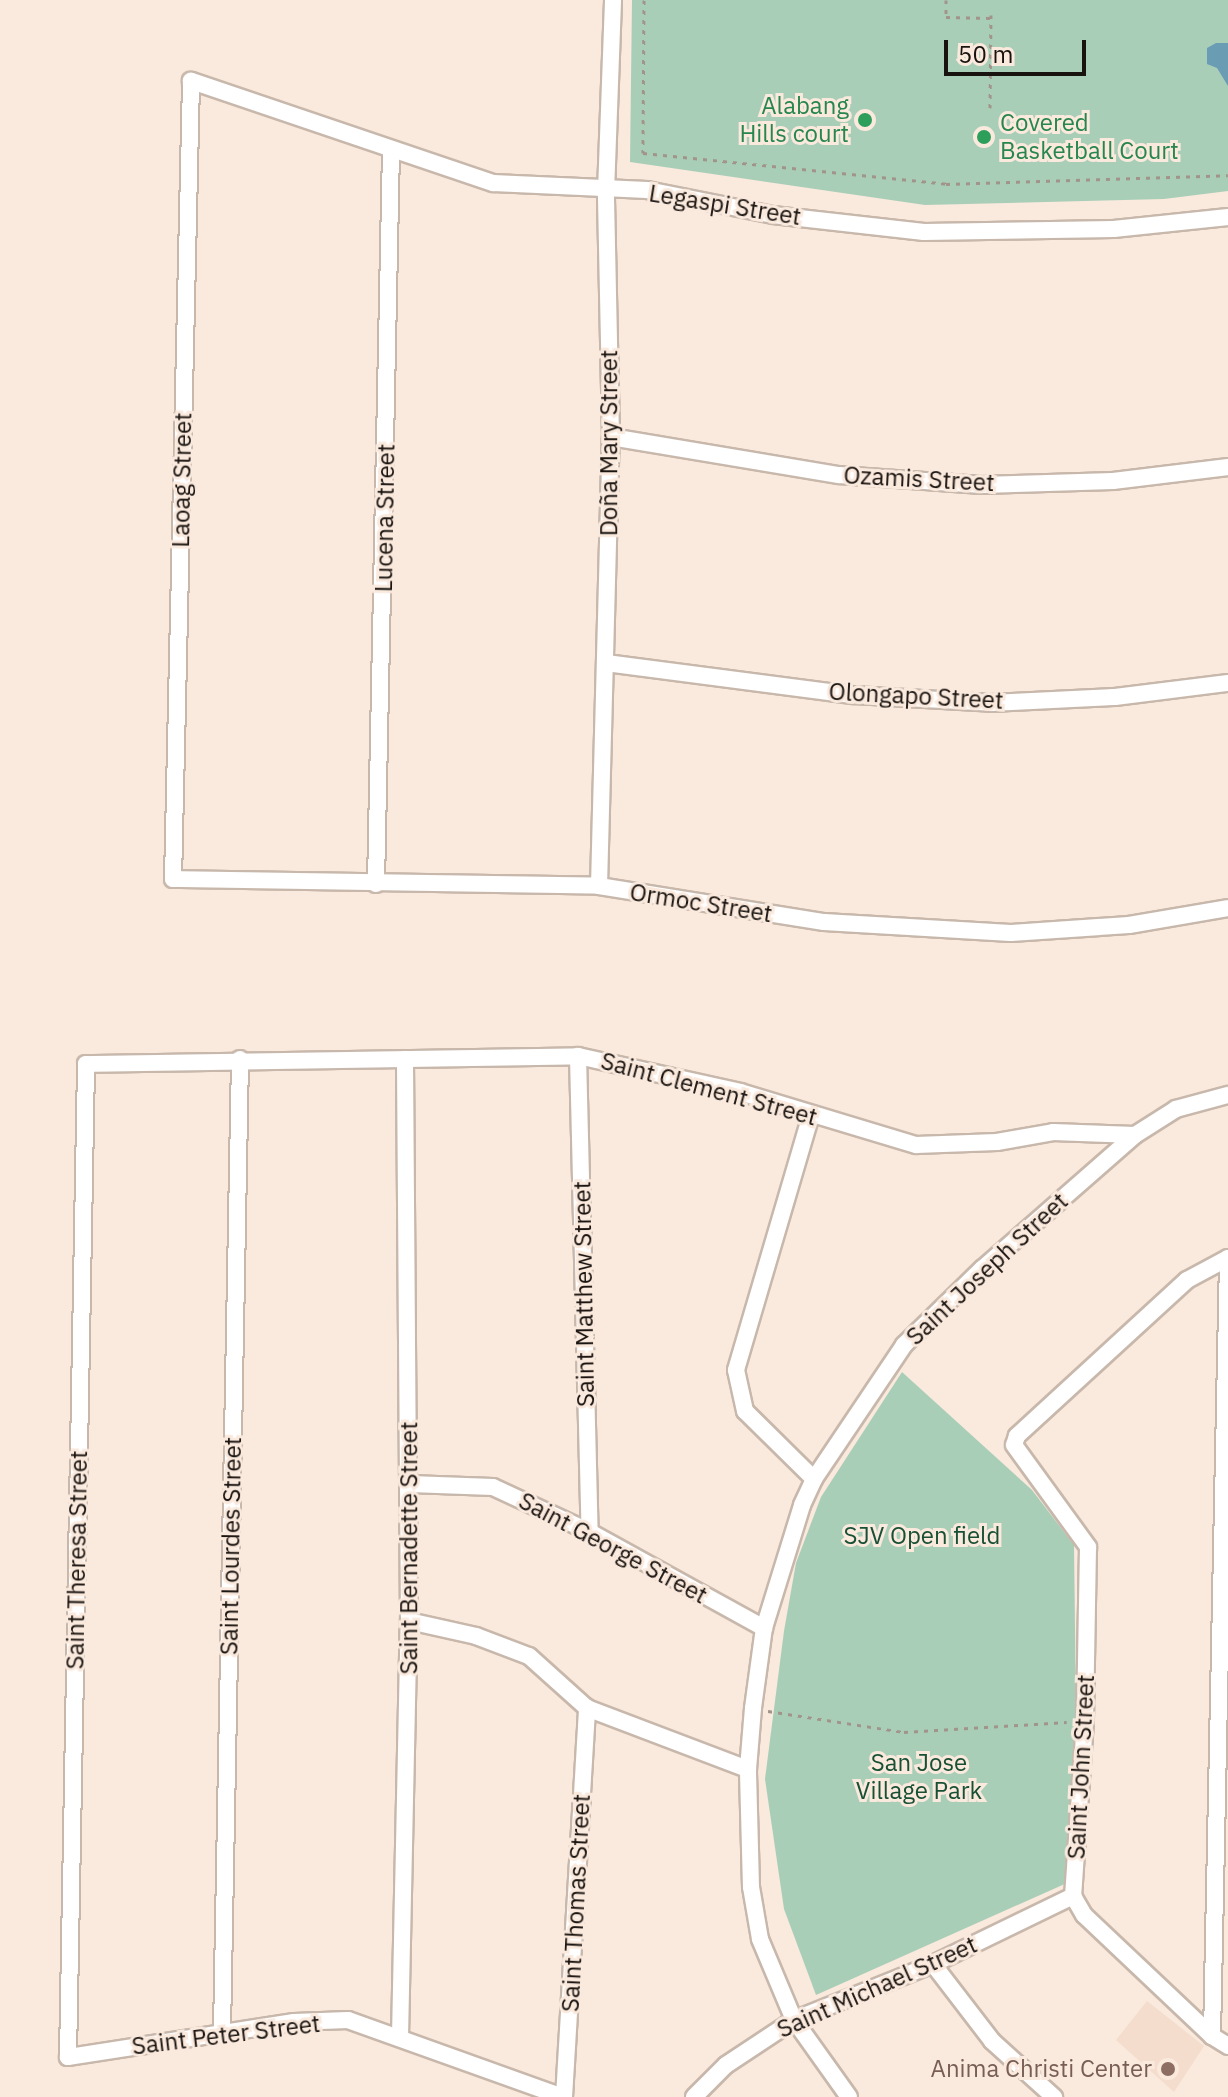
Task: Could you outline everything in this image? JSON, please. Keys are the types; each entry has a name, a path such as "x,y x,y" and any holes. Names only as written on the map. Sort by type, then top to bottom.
{"street":[{"name":"Doña Mary Street","path":"599,886 611,437 606,192 613,0"},
{"name":"Legaspi Street","path":"191,81 493,183 606,192 647,190 773,215 924,232 1114,229 1228,217"},
{"name":"Laoag Street","path":"173,879 191,81"},
{"name":"Lucena Street","path":"376,884 391,151"},
{"name":"Ozamis Street","path":"611,437 839,475 982,485 1113,481 1228,467"},
{"name":"Olongapo Street","path":"606,663 854,695 991,703 1115,697 1228,683"},
{"name":"Ormoc Street","path":"173,879 599,886 824,922 1011,933 1129,925 1228,908"},
{"name":"Saint Clement Street","path":"86,1064 240,1059 578,1056 657,1070 916,1145 997,1142 1053,1132 1135,1135"},
{"name":"Saint Matthew Street","path":"578,1056 590,1532"},
{"name":"Saint Lourdes Street","path":"222,2032 240,1059"},
{"name":"Saint Bernadette Street","path":"400,2037 410,1484 405,1059"},
{"name":"Saint Theresa Street","path":"68,2057 86,1064"},
{"name":"Saint Joseph Street","path":"849,2097 794,2020 760,1939 751,1887 748,1769 764,1628 814,1479 904,1345 1027,1227 1135,1135 1176,1109 1228,1095"},
{"path":"811,1115 736,1370 745,1411 814,1479"},
{"path":"1212,2036 1228,1258"},
{"name":"Saint John Street","path":"1073,1896 1085,1721 1088,1547 1014,1445 1017,1436 1187,1280 1228,1258"},
{"name":"Saint George Street","path":"410,1484 493,1487 590,1532 764,1628"},
{"path":"409,1621 476,1636 529,1656 587,1708 748,1769"},
{"name":"Saint Thomas Street","path":"563,2097 587,1708"},
{"path":"1073,1896 1084,1915 1212,2036 1228,2046"},
{"name":"Saint Michael Street","path":"694,2097 726,2065 794,2020 933,1964 1073,1896"},
{"path":"933,1964 992,2041 1054,2097"},
{"name":"Saint Peter Street","path":"68,2057 222,2032 348,2020 563,2097"}],"path":[{"path":"644,0 643,153 946,184 1228,175"},
{"path":"946,0 946,17 991,16 990,108"},
{"path":"753,1708 904,1732 1085,1721"}],"shaded area":[{"name":"Anima Christi Center","path":"1147,2001 1204,2046 1174,2092 1116,2040"}],"green space":[{"path":"632,0 1228,0 1228,191 1164,199 925,205 630,162"},
{"name":"San Jose Village Park","path":"902,1372 1032,1490 1074,1545 1076,1709 1067,1883 816,1995 784,1909 765,1779 784,1631 796,1563 821,1497"}],"water":[{"path":"1216,43 1228,43 1228,86 1217,68 1207,64 1207,48"}],"place":[{"name":"Alabang Hills court","path":"865,120"},
{"name":"Covered Basketball Court","path":"984,137"},
{"name":"Anima Christi Center","path":"1168,2069"}],"park label":[{"name":"SJV Open field","path":"922,1536"}]}
